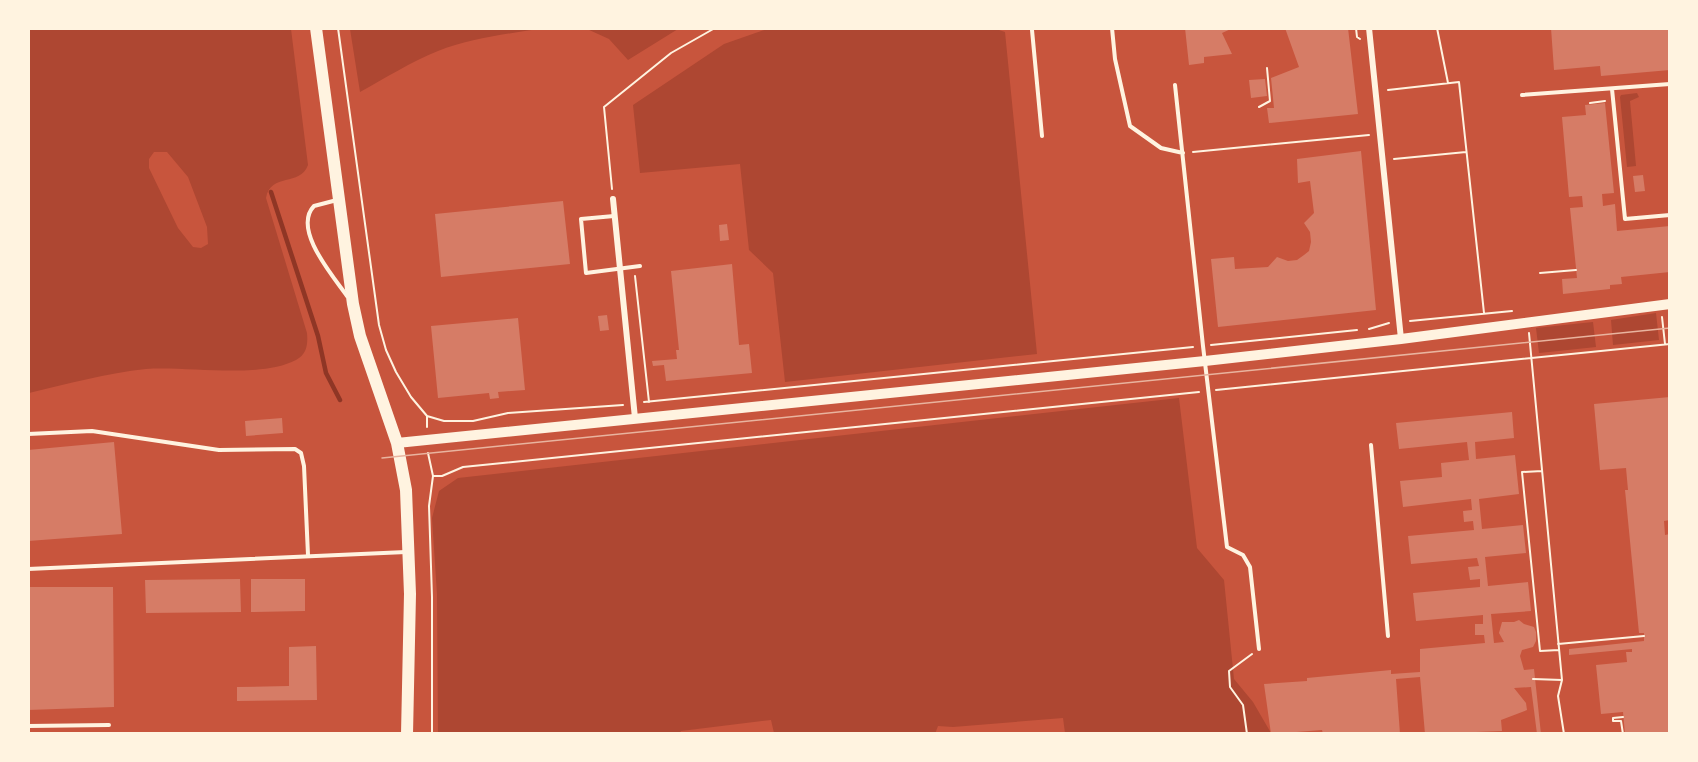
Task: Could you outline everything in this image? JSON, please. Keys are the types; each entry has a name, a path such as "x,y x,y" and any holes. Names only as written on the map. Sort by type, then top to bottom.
{"main road":[{"path":"316,28 353,304 360,336 397,443 406,490 410,552 407,734"}],"street":[{"path":"1369,28 1401,339"},
{"path":"613,199 635,418"},
{"path":"397,443 1205,361 1401,339 1670,304"}],"lane":[{"path":"1112,28 1115,58 1130,126 1161,148 1183,153"},
{"path":"1032,30 1042,136"},
{"path":"1522,95 1670,84"},
{"path":"1175,85 1227,547 1243,555 1250,567 1259,649"},
{"path":"1612,89 1625,219 1670,215"},
{"path":"338,200 314,206 308,216 307,230 320,257 353,304"},
{"path":"615,216 581,219 586,273 640,266"},
{"path":"28,434 92,431 219,450 295,449 301,453 304,466 308,555"},
{"path":"1371,446 1388,636"},
{"path":"28,569 410,552"},
{"path":"28,726 109,725"}],"path":[{"path":"338,28 379,325 386,350 411,397 427,416 444,421 474,422 501,414 634,404 1203,346 1372,328 1386,323 1513,311"},
{"path":"613,199 604,107 671,53 715,28"},
{"path":"1437,28 1448,83"},
{"path":"1259,107 1270,101 1267,68"},
{"path":"1388,90 1459,81 1484,313"},
{"path":"1590,103 1614,100"},
{"path":"1183,153 1381,134"},
{"path":"1394,159 1466,152"},
{"path":"634,267 649,402"},
{"path":"1540,273 1576,270"},
{"path":"1662,315 1665,344"},
{"path":"1528,322 1562,680 1558,696 1564,734"},
{"path":"433,476 442,476 463,467 1670,344"},
{"path":"427,416 427,439 433,476 429,506 432,597 432,734"},
{"path":"1542,471 1522,472 1540,651 1559,650"},
{"path":"1558,644 1644,636"},
{"path":"1247,734 1244,705 1230,687 1228,671 1259,649"},
{"path":"1533,679 1562,680"},
{"path":"1623,717 1613,718 1613,722 1621,721 1623,734"}],"shaded area":[{"path":"350,28 538,29 475,40 438,51 360,92"},
{"path":"28,29 291,29 308,165 299,176 274,185 266,198 307,333 305,352 296,360 281,366 263,369 146,369 102,376 29,393","holes":["154,152 167,152 188,177 207,227 208,244 201,248 193,247 178,228 149,168 149,159"]},
{"path":"587,29 678,29 628,60 609,39"},
{"path":"767,29 996,29 1005,32 1037,354 785,382 773,273 749,250 740,164 640,173 633,105 724,44"},
{"path":"1637,93 1639,97 1630,101 1636,166 1627,167 1620,97"},
{"path":"1656,313 1659,340 1613,345 1611,320"},
{"path":"1593,322 1596,347 1539,353 1536,328"},
{"path":"1179,398 1197,548 1224,580 1234,679 1253,702 1271,733 1065,733 1063,718 953,727 938,726 935,734 774,733 771,720 681,731 679,734 438,733 437,594 432,518 439,491 458,478"}],"building":[{"path":"1185,28 1233,28 1222,33 1232,54 1204,57 1204,63 1189,65"},
{"path":"1285,28 1348,28 1358,114 1269,123 1267,108 1274,108 1271,78 1299,67"},
{"path":"1551,28 1670,28 1670,70 1601,76 1600,66 1554,70"},
{"path":"1265,79 1267,96 1251,98 1249,80"},
{"path":"1605,103 1614,193 1602,194 1603,206 1615,204 1617,231 1670,226 1670,272 1621,277 1622,284 1610,285 1610,289 1563,294 1562,279 1577,278 1570,208 1583,207 1582,196 1569,197 1562,117 1586,115 1585,105"},
{"path":"1361,151 1376,310 1218,327 1211,259 1234,257 1235,269 1268,267 1277,257 1288,261 1297,260 1304,255 1309,251 1311,242 1310,232 1304,223 1314,213 1310,181 1298,183 1297,159"},
{"path":"1643,175 1645,191 1635,192 1633,176"},
{"path":"563,201 570,264 441,277 435,214"},
{"path":"727,224 729,240 720,241 719,225"},
{"path":"732,264 739,345 749,344 752,373 666,381 664,365 653,366 652,361 677,359 676,350 679,350 671,271"},
{"path":"607,315 609,330 600,331 598,316"},
{"path":"518,318 525,390 498,392 499,398 490,399 489,393 438,398 431,326"},
{"path":"1670,397 1670,520 1664,521 1665,535 1670,534 1670,734 1625,734 1623,712 1601,714 1596,665 1627,662 1626,652 1632,652 1632,649 1569,655 1569,649 1644,641 1644,633 1639,633 1625,490 1628,490 1626,468 1600,470 1594,404"},
{"path":"1512,412 1514,438 1475,442 1476,459 1515,455 1519,494 1479,499 1482,529 1523,525 1526,553 1485,557 1488,586 1528,582 1531,611 1491,614 1494,643 1504,642 1499,633 1502,622 1519,620 1534,627 1536,641 1533,647 1522,650 1520,656 1524,670 1534,669 1541,734 1537,734 1531,687 1514,688 1526,703 1527,710 1501,720 1502,731 1425,734 1420,677 1396,679 1400,734 1323,734 1322,730 1271,734 1264,684 1391,670 1391,674 1420,672 1420,649 1485,643 1484,635 1475,635 1475,624 1483,624 1483,615 1416,621 1413,593 1480,587 1480,579 1470,580 1468,567 1479,566 1477,558 1411,564 1408,536 1474,530 1473,521 1464,522 1463,511 1472,510 1471,499 1403,507 1400,481 1442,477 1441,463 1469,460 1467,442 1399,449 1396,423"},
{"path":"282,418 283,433 246,436 245,421"},
{"path":"114,442 122,534 28,541 28,450"},
{"path":"240,579 241,612 146,613 145,580"},
{"path":"251,579 305,579 305,611 251,612"},
{"path":"28,587 113,587 114,707 28,710"},
{"path":"316,646 317,700 237,701 237,687 289,686 289,647"}],"waterway":[{"path":"271,192 318,336 326,373 340,400"}],"tram line":[{"path":"382,458 1670,328"}]}
